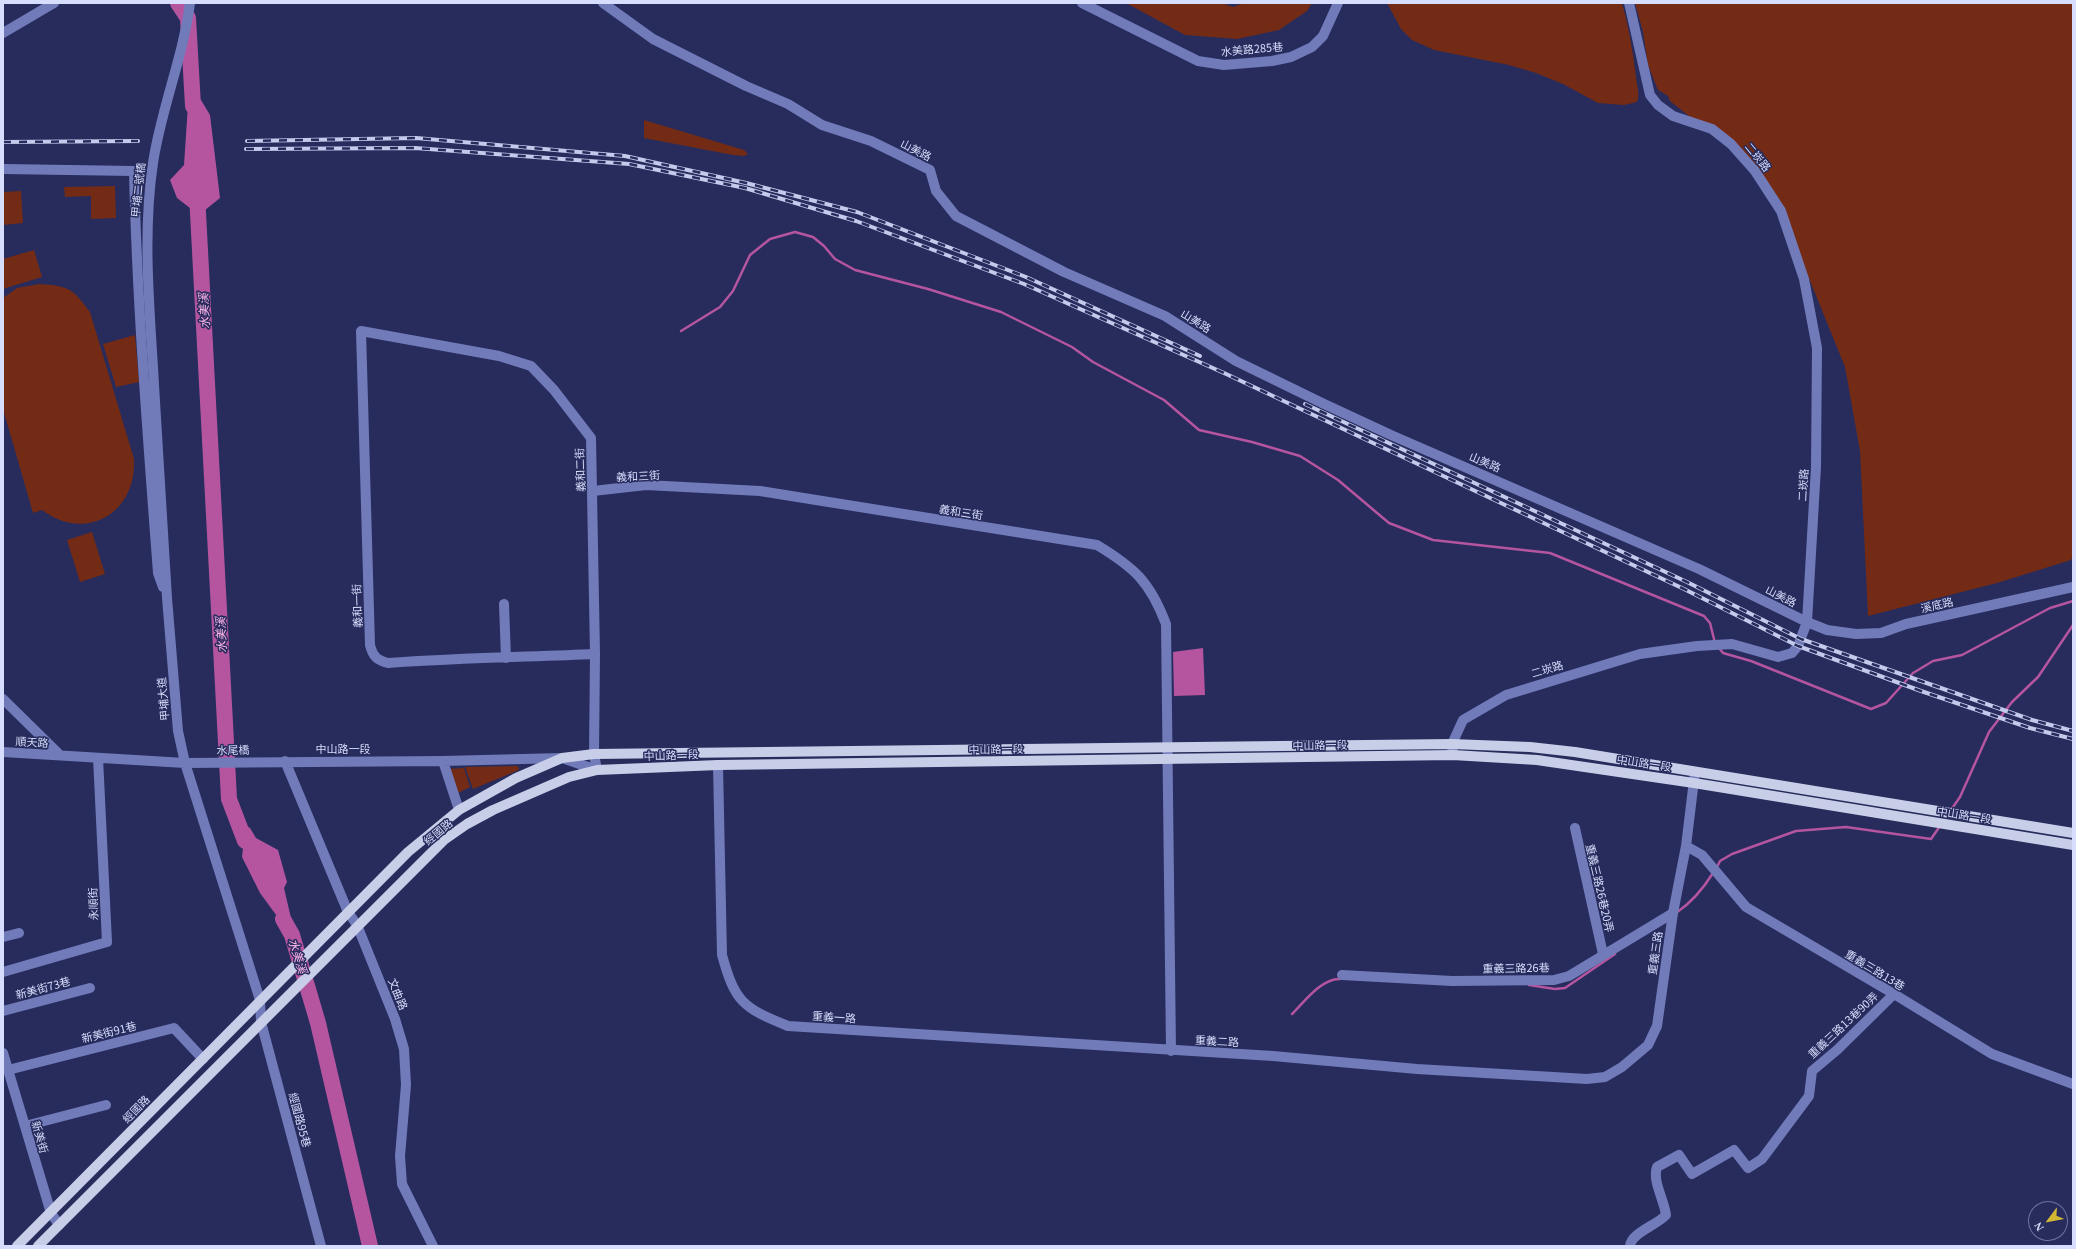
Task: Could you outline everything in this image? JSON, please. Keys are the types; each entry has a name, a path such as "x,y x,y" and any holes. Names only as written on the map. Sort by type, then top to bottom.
{"main road":[{"name":"中山路一段","path":"562,758 594,754 1168,746 1452,744 1530,747 1575,752 2073,833"},
{"name":"中山路一段","path":"597,770 718,765 1453,755 1536,760 1694,783 2073,845"},
{"name":"經國路","path":"17,1246 408,852 459,810 516,778 562,758"},
{"name":"經國路","path":"261,1022 444,840 467,824 493,810 569,777 597,770"},
{"path":"38,1246 261,1022"}],"street":[{"path":"3,33 54,3"},
{"name":"甲埔二號橋","path":"154,385 147,248 147,207 158,138 181,51 190,3"},
{"name":"山美路","path":"603,3 653,38 746,86 788,104 822,125 871,141 930,170 936,191 956,216 1071,275 1164,316 1236,361 1391,435 1699,569 1807,622"},
{"name":"水美路285巷","path":"1082,3 1198,61 1224,65 1285,58 1312,47 1323,36 1338,3"},
{"name":"二崁路","path":"1453,755 1452,744 1463,720 1506,694 1640,654 1697,646 1732,644 1778,657 1792,653 1798,646 1807,622 1816,467 1817,348 1804,279 1781,211 1755,171 1731,144 1712,129 1673,116 1658,105 1650,95 1628,3"},
{"path":"3,169 134,171 136,254 158,573 167,598"},
{"name":"義和二街","path":"361,331 499,356 531,366 554,390 591,438 593,491 592,580 595,654 594,754 597,770"},
{"name":"義和一街","path":"361,331 370,645 372,654 378,660 388,663 464,657 506,658 595,654"},
{"name":"甲埔大道","path":"154,385 167,598 178,731 185,763 260,1000"},
{"name":"義和三街","path":"593,491 646,485 760,491 1096,546 1124,561 1141,578 1156,599 1166,624 1168,746"},
{"name":"溪底路","path":"1807,622 1827,630 1856,634 1881,633 1921,621 2073,587"},
{"path":"504,604 506,658"},
{"path":"3,699 60,755 185,763"},
{"path":"1168,746 1171,1051"},
{"name":"順天路","path":"3,752 60,755"},
{"name":"永順街","path":"3,972 107,942 98,758"},
{"name":"中山路一段","path":"268,762 443,761 562,758 597,770"},
{"name":"文曲路","path":"285,761 348,912 357,925 395,1019 404,1049 406,1085 400,1156 402,1184 433,1246"},
{"path":"443,761 459,810"},
{"name":"水尾橋","path":"185,763 268,762"},
{"name":"重義一路","path":"718,765 722,955 729,981 742,1002 763,1016 788,1026 1171,1051"},
{"name":"重義三路","path":"1566,1078 1587,1079 1605,1076 1622,1067 1648,1045 1657,1026 1673,913 1686,846 1695,772"},
{"name":"重義三路26巷20弄","path":"1575,828 1603,954"},
{"name":"重義三路13巷","path":"1686,846 1702,855 1746,907 1894,994 1992,1054 2073,1084"},
{"name":"重義三路26巷","path":"1342,975 1452,981 1554,980 1569,976 1603,954 1673,913"},
{"path":"3,938 19,932"},
{"name":"新美街73巷","path":"3,1011 90,988"},
{"name":"重義三路13巷90弄","path":"1630,1246 1635,1235 1660,1222 1666,1215 1665,1203 1654,1175 1657,1167 1679,1155 1692,1174 1734,1150 1748,1168 1762,1159 1809,1096 1812,1071 1837,1050 1894,994"},
{"name":"經國路95巷","path":"260,1000 261,1022 321,1246"},
{"name":"新美街91巷","path":"8,1070 174,1028 203,1059"},
{"name":"重義二路","path":"1171,1051 1273,1056 1417,1069 1566,1078"},
{"name":"新美街","path":"3,1053 51,1213 59,1226"},
{"path":"25,1126 106,1105"}],"shaded area":[{"path":"1126,3 1222,3 1233,7 1243,3 1312,3 1307,11 1279,30 1237,39 1185,35"},
{"path":"1387,3 1622,3 1634,58 1638,92 1637,102 1624,105 1598,103 1563,84 1536,73 1509,65 1434,50 1412,40 1401,29"},
{"path":"1635,3 2073,3 2073,555 2071,560 1997,583 1868,616 1860,451 1845,367 1778,202 1737,154 1670,101 1668,96 1658,90 1648,65 1643,32"},
{"path":"192,85 210,115 220,198 199,215 177,198 170,180 184,165 188,105"},
{"path":"644,120 744,150 748,154 744,156 733,155 644,138"},
{"path":"115,186 116,218 91,219 91,196 65,197 64,187"},
{"path":"21,191 23,223 3,225 3,192"},
{"path":"34,250 42,277 3,289 3,259"},
{"path":"39,284 58,286 70,290 79,298 90,312 134,459 133,478 127,494 118,508 106,517 91,523 75,524 59,519 42,510 33,513 3,409 3,298 17,288"},
{"path":"135,335 139,382 116,387 103,344"},
{"path":"92,532 105,574 80,582 67,540"},
{"path":"1203,648 1205,695 1174,696 1173,652"},
{"path":"518,766 519,770 473,789 465,767"},
{"path":"464,768 470,787 456,794 448,769"},
{"path":"237,820 250,828 256,838 278,850 287,882 284,888 294,931 293,938 260,893 242,857 243,848"}],"waterway":[{"name":"水美溪","path":"178,3 188,18 193,106"},
{"name":"水美溪","path":"197,194 229,799 245,841"},
{"path":"681,331 720,307 733,291 750,255 770,239 795,232 813,237 824,246 835,259 855,270 928,289 1001,312 1072,347 1093,362 1164,400 1199,430 1252,442 1300,456 1338,480 1389,523 1433,540 1550,553 1704,616 1710,623 1715,643"},
{"path":"1719,648 1723,653 1751,661 1871,709 1886,703 1913,673 1933,661 1962,655 2050,608 2073,601"},
{"path":"1951,810 1960,797 1989,732 2012,702 2038,677 2073,625"},
{"path":"1717,867 1720,861 1732,854 1796,831 1846,827 1931,839 1940,826"},
{"path":"1676,913 1687,905 1705,885 1713,873"},
{"name":"水美溪","path":"283,919 292,935 318,1023 370,1246"},
{"path":"1529,985 1555,989 1565,988 1615,954"},
{"path":"1292,1014 1320,986 1327,982 1340,979"}],"railway":[{"path":"247,141 416,138 625,156 746,183 857,212 1026,277 1200,356"},
{"path":"3,142 138,141"},
{"path":"246,149 415,148 629,164 745,188 856,221 1024,284 1224,373 1684,589 1798,646 1921,691 2030,728 2073,739"},
{"path":"1305,404 1687,582 1801,639 2032,720 2073,731"}]}
